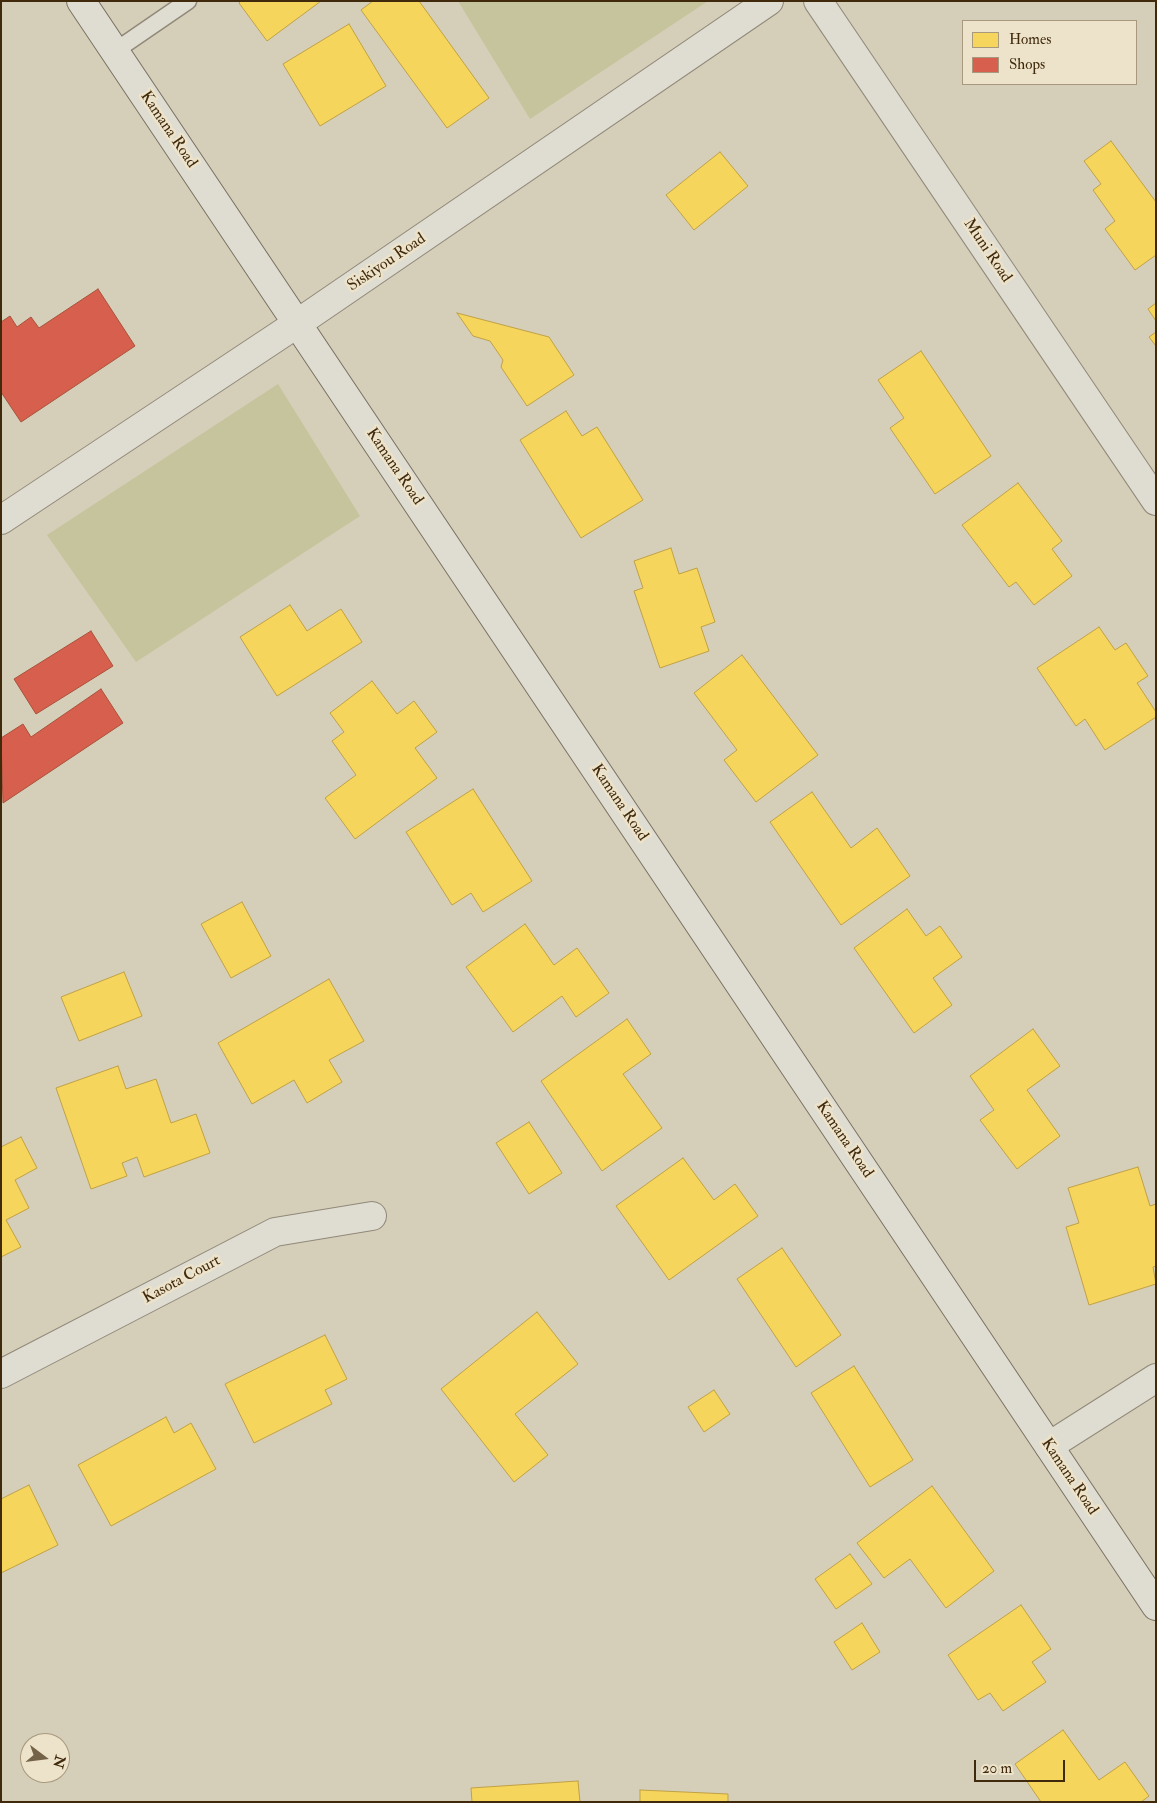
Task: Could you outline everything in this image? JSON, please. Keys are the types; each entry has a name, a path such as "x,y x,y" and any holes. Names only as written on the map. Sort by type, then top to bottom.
{"street":[{"name":"Kamana Road","path":"81,1 1156,1606"},
{"name":"Siskiyou Road","path":"1,520 298,323 769,1"},
{"name":"Muni Road","path":"818,1 1156,501"},
{"name":"Kasota Court","path":"1,1374 274,1232 372,1216"},
{"path":"1049,1446 1156,1378"}],"lane":[{"path":"115,50 188,1"}],"shaded area":[{"path":"458,1 708,1 530,119"},
{"path":"278,384 360,516 136,662 47,535"}],"building: Homes":[{"path":"241,1 321,1 267,41 239,3"},
{"path":"373,1 419,1 489,98 447,128 361,10"},
{"path":"349,24 386,86 320,126 283,64"},
{"path":"1111,141 1156,202 1156,255 1135,270 1105,229 1115,221 1093,190 1101,184 1084,161"},
{"path":"720,152 748,186 694,230 666,195"},
{"path":"1156,303 1156,321 1148,309"},
{"path":"457,313 549,337 574,375 527,406 501,367 503,360 490,341 473,336"},
{"path":"1156,332 1156,346 1149,337"},
{"path":"921,351 991,456 935,494 890,428 904,418 878,380"},
{"path":"566,411 582,436 597,427 643,500 581,538 520,440"},
{"path":"1018,483 1062,541 1052,549 1072,576 1034,605 1016,582 1009,587 962,525"},
{"path":"671,548 679,574 697,568 715,622 701,627 709,651 660,668 634,591 643,588 634,561"},
{"path":"290,605 307,631 341,609 362,642 277,696 240,637"},
{"path":"1099,627 1115,650 1126,643 1148,676 1137,683 1156,712 1156,717 1105,750 1085,719 1076,726 1037,668"},
{"path":"742,655 818,755 756,802 724,760 737,750 694,693"},
{"path":"372,681 397,714 414,701 437,732 415,748 437,778 355,839 325,798 356,775 332,741 344,732 330,713"},
{"path":"473,789 532,881 483,912 471,893 452,905 406,832"},
{"path":"812,792 851,848 877,828 910,876 841,925 770,822"},
{"path":"242,902 271,956 231,978 201,924"},
{"path":"907,909 926,936 940,926 962,957 933,978 952,1005 914,1033 854,948"},
{"path":"525,924 554,965 577,948 609,993 576,1017 562,996 513,1032 466,967"},
{"path":"124,972 142,1016 79,1041 61,997"},
{"path":"329,979 364,1041 329,1060 342,1082 307,1103 294,1080 252,1104 218,1043"},
{"path":"627,1019 651,1054 623,1074 662,1128 602,1171 541,1081"},
{"path":"1033,1029 1060,1066 1027,1090 1060,1136 1017,1169 980,1120 994,1110 970,1076"},
{"path":"118,1066 126,1089 156,1079 171,1123 196,1114 210,1153 144,1177 137,1157 122,1163 127,1176 91,1189 56,1088"},
{"path":"529,1122 562,1173 529,1194 496,1143"},
{"path":"21,1137 37,1168 15,1180 29,1208 6,1220 21,1247 1,1257 1,1147"},
{"path":"683,1158 714,1200 735,1184 758,1216 669,1280 616,1206"},
{"path":"1138,1167 1150,1206 1156,1204 1156,1266 1153,1267 1156,1284 1089,1305 1066,1227 1079,1223 1068,1188"},
{"path":"782,1248 841,1335 796,1367 737,1279"},
{"path":"537,1312 578,1364 515,1414 548,1455 514,1482 441,1389"},
{"path":"325,1335 347,1379 325,1390 332,1404 254,1443 225,1384"},
{"path":"854,1366 913,1460 870,1487 811,1393"},
{"path":"714,1390 730,1414 704,1432 688,1407"},
{"path":"166,1417 174,1433 191,1423 216,1469 111,1526 78,1465"},
{"path":"29,1485 58,1545 1,1573 1,1499"},
{"path":"932,1486 994,1571 946,1608 910,1559 884,1578 857,1543"},
{"path":"850,1554 872,1584 836,1609 815,1579"},
{"path":"1021,1605 1051,1649 1032,1662 1046,1682 1003,1711 990,1693 978,1700 948,1655"},
{"path":"862,1623 880,1652 852,1670 834,1642"},
{"path":"1063,1730 1099,1780 1125,1762 1149,1796 1141,1802 1041,1802 1015,1764"},
{"path":"578,1781 580,1802 472,1802 471,1788"},
{"path":"640,1790 728,1794 728,1802 640,1802"}],"building: Shops":[{"path":"98,289 135,346 21,422 1,392 1,322 10,316 17,327 31,317 39,328"},
{"path":"91,631 113,666 36,714 14,679"},
{"path":"101,689 123,723 3,803 1,738 23,724 31,737"}]}
